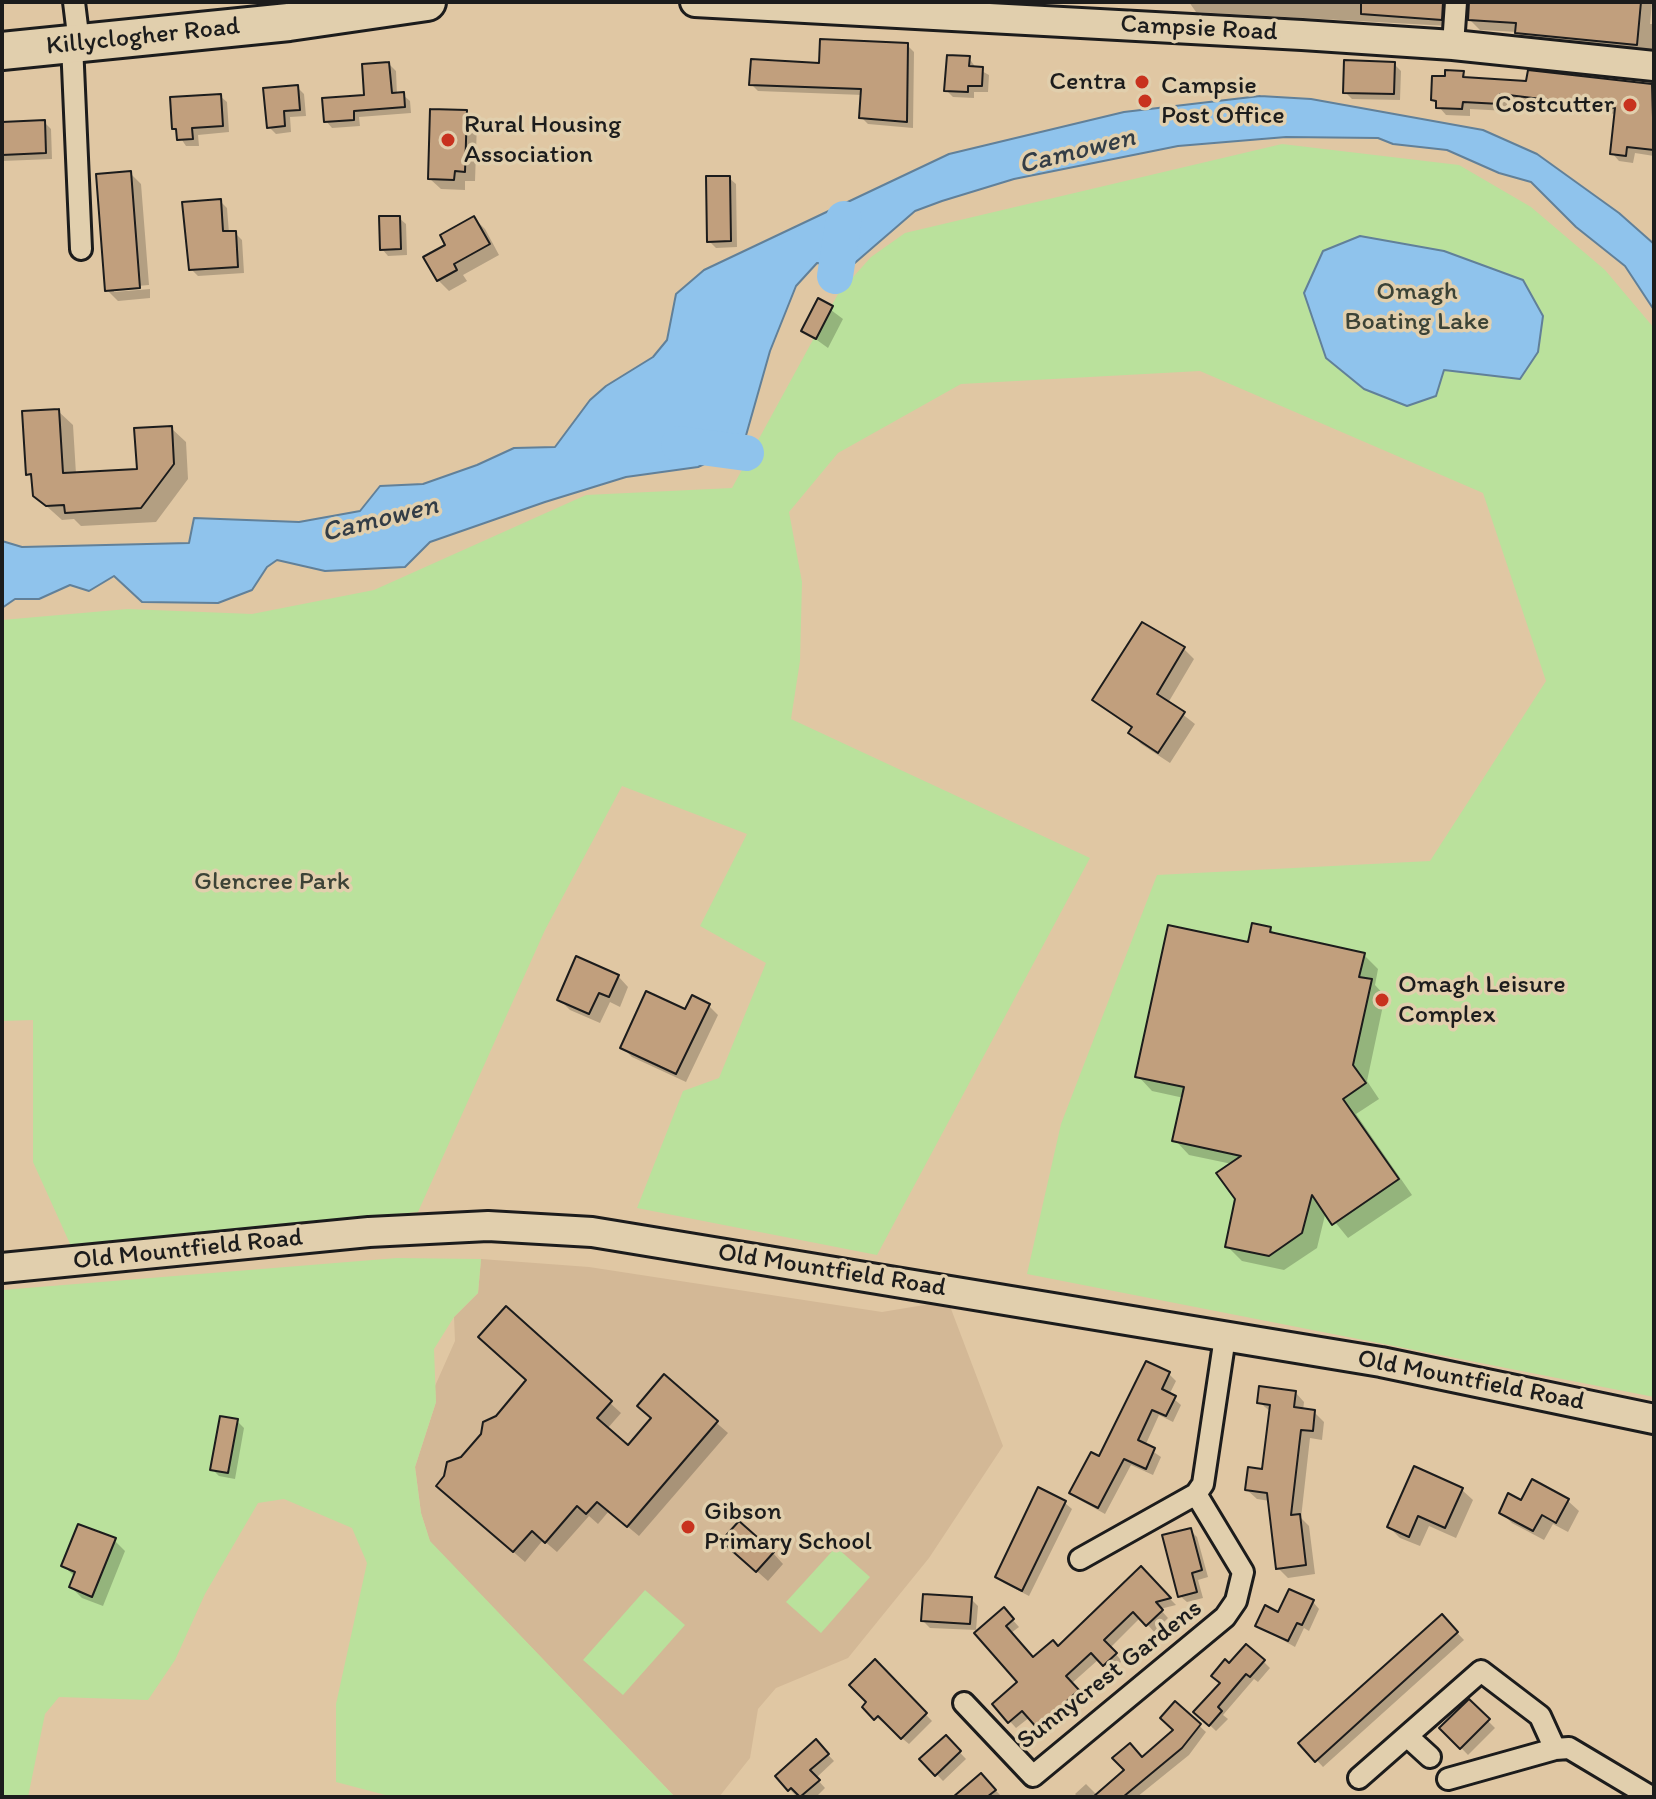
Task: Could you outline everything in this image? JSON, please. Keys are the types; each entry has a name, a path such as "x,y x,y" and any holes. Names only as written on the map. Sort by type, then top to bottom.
{"highway":[{"name":"Killyclogher Road","path":"2,51 289,22 427,2"}],"street":[{"path":"74,2 81,249"},
{"name":"Campsie Road","path":"695,2 1453,45 1654,66"},
{"path":"1453,45 1456,2"},
{"name":"Old Mountfield Road","path":"2,1268 369,1232 488,1226 600,1233 1381,1362 1654,1419"},
{"path":"1080,1559 1196,1494 1203,1484 1225,1337"},
{"name":"Sunnycrest Gardens","path":"964,1703 1033,1776 1225,1617 1236,1601 1243,1572 1196,1494"},
{"path":"1359,1778 1481,1671 1540,1716 1555,1749"},
{"path":"1407,1736 1430,1757"},
{"path":"1448,1779 1555,1749 1569,1748 1651,1797"}],"shaded area":[{"name":"Gibson Primary School","path":"481,1259 589,1267 882,1312 948,1301 1003,1446 929,1558 848,1658 776,1688 758,1709 750,1758 719,1797 675,1797 430,1542 421,1513 415,1467 436,1402 435,1386 455,1341 454,1317 478,1293"}],"green space":[{"path":"1282,144 1459,165 1531,207 1605,270 1654,328 1654,1397 1027,1274 1061,1124 1157,875 1430,861 1546,681 1483,493 1200,371 961,384 838,453 789,512 802,582 800,661 791,719 1090,858 877,1255 637,1208 683,1091 719,1078 766,963 700,926 747,834 622,786 545,930 418,1212 71,1246 33,1162 33,1020 2,1021 2,620 128,609 252,614 374,590 586,495 732,488 838,294 871,257 905,233"},
{"path":"397,1258 481,1259 478,1293 454,1317 434,1349 436,1402 415,1467 421,1513 430,1541 675,1797 393,1797 336,1782 336,1704 367,1563 352,1528 284,1499 258,1503 205,1594 175,1660 148,1700 59,1697 45,1714 28,1797 2,1797 2,1290"},
{"path":"836,1547 870,1577 821,1633 786,1602"},
{"path":"645,1590 685,1625 623,1695 583,1660"}],"water":[{"name":"Camowen","path":"1260,96 1311,99 1483,130 1537,154 1619,213 1654,244 1654,310 1625,266 1576,227 1531,182 1499,173 1447,150 1393,144 1378,138 1286,137 1178,146 1014,179 942,201 915,211 849,268 817,263 796,286 770,351 743,446 698,467 626,477 545,502 430,542 405,567 325,571 277,560 267,567 252,590 218,603 142,602 114,576 89,591 70,585 39,599 15,599 2,608 2,541 22,547 189,543 194,518 299,522 360,511 380,486 423,484 514,448 555,447 590,400 606,386 653,357 667,340 676,294 704,270 949,154 1124,112"},
{"path":"1360,236 1444,251 1523,280 1543,316 1538,352 1520,379 1444,370 1436,396 1407,406 1364,389 1326,358 1304,293 1323,251"}],"building":[{"path":"1361,2 1443,2 1442,20 1361,14"},
{"path":"1469,2 1641,2 1637,45 1515,33 1516,23 1468,20"},
{"path":"820,39 908,43 907,122 859,118 861,89 749,85 751,59 819,63"},
{"path":"947,55 970,56 969,66 983,67 982,86 968,86 968,92 944,91"},
{"path":"1344,60 1395,62 1394,94 1343,93"},
{"path":"389,62 392,93 404,92 405,107 354,111 354,120 324,122 322,98 364,95 362,64"},
{"path":"1445,70 1464,71 1463,77 1526,81 1528,70 1652,84 1654,150 1627,147 1626,156 1610,154 1615,108 1500,94 1500,104 1463,102 1462,109 1436,108 1436,101 1431,100 1432,76 1445,76"},
{"path":"298,85 300,110 284,111 285,126 267,128 263,88"},
{"path":"221,94 223,126 192,128 193,139 177,140 176,129 172,129 170,97"},
{"name":"Rural Housing Association","path":"430,109 467,110 465,172 455,171 454,180 428,179"},
{"path":"45,120 46,153 2,155 2,122"},
{"path":"131,171 140,288 105,291 96,174"},
{"path":"706,176 730,176 731,241 707,242"},
{"path":"221,199 223,231 236,231 238,267 189,270 182,202"},
{"path":"379,216 400,216 401,249 380,250"},
{"path":"474,216 490,244 454,264 457,270 437,281 423,257 445,245 440,235"},
{"path":"818,298 833,306 816,339 801,331"},
{"path":"59,409 63,473 137,469 134,428 172,426 174,464 141,508 65,513 64,505 46,506 33,496 31,474 26,475 22,411"},
{"path":"1142,622 1185,647 1157,694 1185,712 1158,753 1128,733 1132,727 1092,700"},
{"name":"Omagh Leisure Complex","path":"1252,923 1271,927 1270,932 1365,953 1359,977 1372,979 1353,1065 1366,1083 1343,1099 1399,1179 1332,1225 1312,1195 1302,1233 1269,1256 1225,1247 1235,1199 1216,1173 1241,1156 1172,1141 1184,1087 1135,1077 1168,925 1248,942"},
{"path":"576,956 619,975 609,997 599,993 589,1014 557,1000"},
{"path":"646,991 685,1009 692,995 710,1004 676,1074 620,1048"},
{"path":"506,1306 612,1401 597,1418 628,1445 651,1418 637,1406 664,1374 718,1421 627,1527 597,1502 586,1514 577,1506 545,1543 532,1531 513,1552 436,1486 444,1476 447,1462 461,1457 481,1434 483,1422 496,1416 526,1380 478,1337"},
{"path":"1146,1361 1170,1372 1162,1389 1176,1396 1166,1416 1152,1410 1138,1440 1155,1448 1146,1469 1124,1459 1098,1508 1069,1493 1091,1452 1099,1456"},
{"path":"1259,1386 1296,1391 1294,1407 1315,1410 1313,1431 1301,1430 1291,1515 1300,1514 1306,1565 1276,1569 1267,1493 1245,1490 1248,1467 1262,1469 1270,1405 1257,1403"},
{"path":"220,1416 238,1419 228,1473 210,1470"},
{"path":"1414,1466 1463,1488 1445,1528 1418,1516 1409,1537 1387,1527"},
{"path":"1532,1479 1569,1499 1556,1523 1542,1515 1533,1531 1499,1513 1508,1493 1521,1500"},
{"path":"1038,1487 1066,1501 1022,1591 995,1577"},
{"path":"739,1521 774,1552 756,1572 721,1541"},
{"path":"78,1524 116,1538 92,1597 69,1587 75,1572 61,1566"},
{"path":"1191,1528 1202,1570 1192,1573 1197,1592 1178,1597 1162,1535"},
{"path":"1141,1566 1171,1598 1156,1602 1163,1610 1146,1626 1133,1612 1104,1640 1117,1653 1103,1666 1091,1653 1066,1676 1079,1690 1037,1728 1022,1711 1008,1723 992,1704 1017,1682 974,1633 1004,1607 1014,1619 1006,1626 1033,1657 1053,1640 1058,1646"},
{"path":"1289,1589 1314,1600 1302,1625 1297,1623 1288,1641 1255,1626 1265,1605 1278,1612"},
{"path":"923,1594 972,1597 970,1624 921,1621"},
{"path":"1442,1614 1458,1632 1315,1762 1298,1743"},
{"path":"1246,1644 1265,1660 1250,1677 1246,1674 1218,1707 1222,1711 1209,1726 1193,1712 1220,1683 1211,1676 1225,1659 1229,1663"},
{"path":"875,1659 927,1713 901,1739 878,1716 874,1720 862,1707 866,1702 849,1685"},
{"path":"1469,1699 1490,1719 1460,1749 1439,1728"},
{"path":"1175,1701 1201,1724 1182,1748 1123,1797 1093,1797 1124,1770 1112,1758 1130,1743 1142,1757 1173,1730 1160,1718"},
{"path":"946,1735 961,1751 935,1776 919,1759"},
{"path":"816,1739 829,1754 810,1770 820,1780 800,1797 791,1788 788,1791 775,1776"},
{"path":"981,1773 996,1790 987,1797 953,1797"}],"waterway":[{"path":"835,276 844,219"},
{"path":"679,444 746,453"}],"place":[{"name":"Centra","path":"1142,82"},
{"name":"Campsie Post Office","path":"1145,101"},
{"name":"Costcutter","path":"1630,105"},
{"name":"Rural Housing Association","path":"448,140"},
{"name":"Omagh Leisure Complex","path":"1382,1000"},
{"name":"Gibson Primary School","path":"688,1527"}],"park label":[{"name":"Omagh Boating Lake","path":"1417,307"},
{"name":"Glencree Park","path":"272,882"}]}
